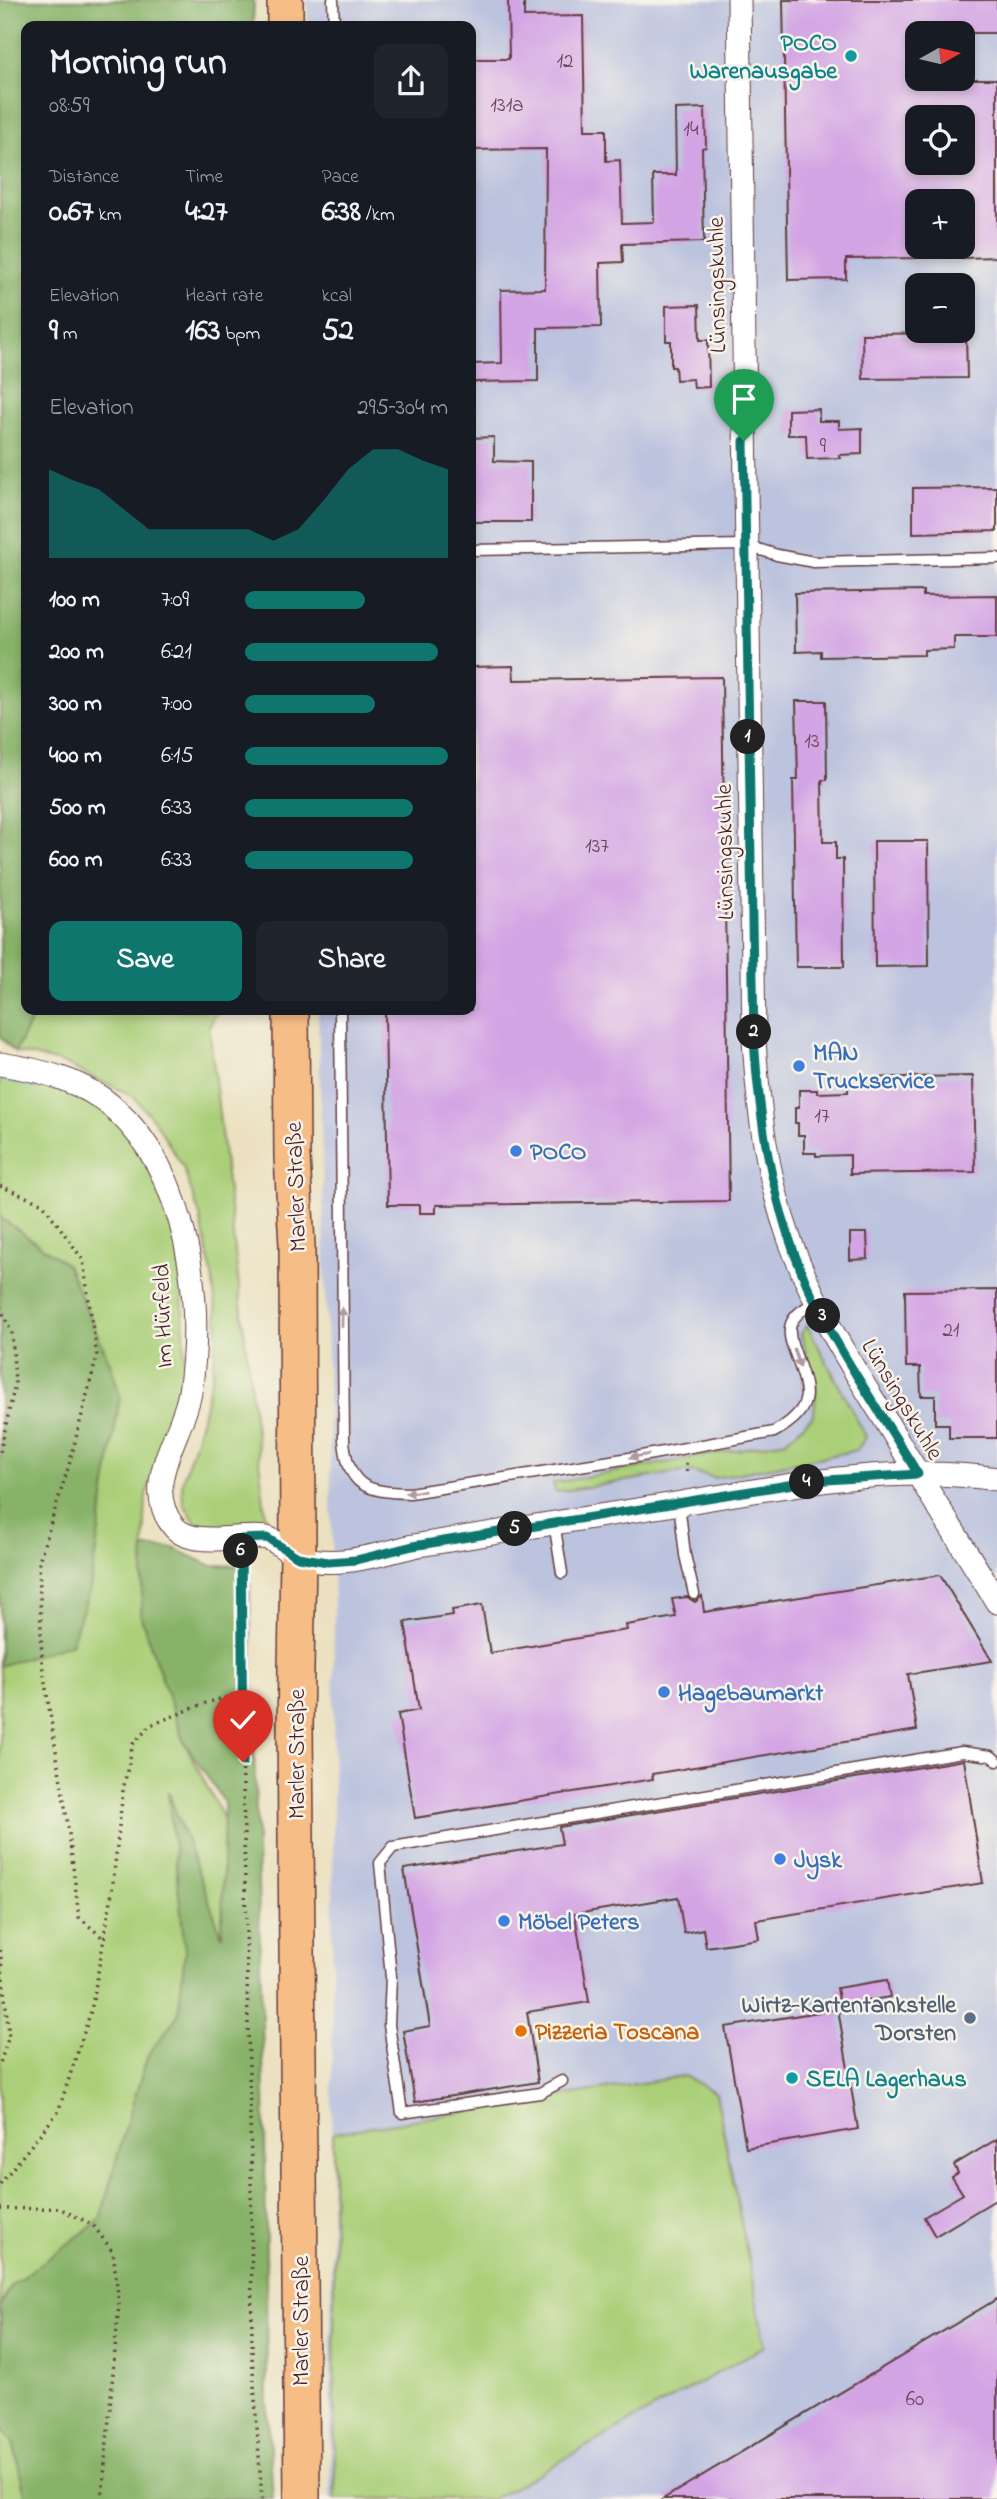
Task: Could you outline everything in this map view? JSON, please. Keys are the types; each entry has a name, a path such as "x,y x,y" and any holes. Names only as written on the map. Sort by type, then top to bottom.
{"main road":[{"path":"285,0 285,21"},
{"name":"Marler Straße","path":"291,1015 292,1157 297,1258 298,1557 295,1726 302,2499"}],"street":[{"name":"Lünsingskuhle","path":"739,0 753,1026 766,1152 789,1238 815,1302 997,1602"},
{"name":"Im Hürfeld","path":"0,1064 38,1070 86,1088 115,1108 142,1137 163,1172 178,1212 189,1264 194,1313 194,1355 189,1396 160,1477 162,1504 175,1528 193,1536 267,1538 298,1557"},
{"path":"298,1557 328,1562 356,1560 413,1546 812,1481 918,1474 973,1475 997,1479"}],"lane":[{"path":"333,0 334,21"},
{"path":"476,550 745,545 814,562 997,558"},
{"path":"340,1015 344,1440 346,1462 353,1477 369,1487 386,1493 421,1492 774,1432 792,1422 802,1408 808,1391 790,1337 791,1324 798,1313 815,1302"},
{"path":"680,1503 685,1555 695,1594"},
{"path":"554,1522 562,1573"},
{"path":"562,2081 540,2093 402,2113 389,2025 391,1977 380,1863 393,1847 962,1752 991,1756 997,1761"}],"path":[{"path":"0,1186 43,1204 83,1260 97,1356 69,1465 39,1561 42,1664 68,1825 79,1917 104,1939"},
{"path":"0,1307 12,1334 15,1384 0,1452"},
{"path":"686,1460 687,1475"},
{"path":"241,1539 252,2356 262,2499"},
{"path":"0,2185 58,2112 91,2011 104,1939 123,1790 133,1744 151,1725 206,1703 241,1693"},
{"path":"0,1950 9,2036 0,2063"},
{"path":"0,2209 59,2208 93,2225 113,2252 119,2303 102,2499"}],"shaded area":[{"path":"307,0 997,0 997,2499 330,2499 334,1613 318,1015 476,1015 476,21 307,21"}],"green space":[{"path":"0,0 254,0 253,21 21,21 21,1015 34,1015 15,1052 0,1037"},
{"path":"34,1015 215,1015 209,1027 266,1520 222,1527 196,1523 183,1503 182,1482 212,1376 218,1325 212,1275 200,1216 183,1167 154,1120 133,1096 60,1062 15,1052"},
{"path":"0,1071 56,1084 104,1106 143,1146 180,1246 186,1379 172,1427 146,1495 141,1617 183,1740 230,1831 253,2499 0,2499"},
{"path":"0,1217 67,1265 111,1365 120,1396 90,1589 71,1644 0,1666"},
{"path":"807,1325 866,1437 857,1450 715,1478 688,1471 556,1492 553,1483 786,1441 814,1415 816,1390 801,1334"},
{"path":"144,1548 173,1548 210,1565 249,1566 265,2128 267,2400 273,2499 26,2499 13,2443 0,2426 0,2307 12,2285 100,2220 148,2055 178,2015 185,1951 168,1791 222,1936 224,1802 183,1740 141,1617"},
{"path":"685,2076 716,2093 765,2346 493,2499 335,2499 333,2133"}],"building":[{"path":"508,0 524,0 524,17 583,16 585,130 606,130 606,161 620,160 622,223 654,222 653,175 676,175 675,109 705,108 706,147 702,148 704,242 622,244 623,262 600,263 601,327 538,328 538,381 476,382 476,364 502,363 501,290 545,289 546,149 476,150 476,59 509,59"},
{"path":"783,0 997,0 997,33 975,33 975,21 905,21 905,91 975,91 975,79 997,79 997,257 975,258 975,189 905,189 905,258 846,259 846,279 788,280"},
{"path":"699,305 700,340 708,340 709,387 694,388 693,379 676,380 675,367 671,367 671,341 666,341 666,306"},
{"path":"862,334 905,334 905,343 966,343 967,378 863,379"},
{"path":"819,409 819,421 839,421 839,429 862,428 862,454 807,459 806,435 788,435 788,410"},
{"path":"494,437 494,461 531,462 531,522 476,522 476,438"},
{"path":"997,487 997,531 913,533 913,488"},
{"path":"923,591 923,596 997,595 997,637 954,637 954,649 924,650 924,655 821,657 821,651 796,652 795,593"},
{"path":"513,666 514,680 722,677 729,1201 436,1205 436,1213 420,1213 420,1205 388,1205 385,1015 476,1015 476,667"},
{"path":"796,701 826,701 827,780 822,780 823,842 836,842 836,859 843,859 844,967 796,967 793,780 798,780"},
{"path":"874,841 928,841 929,966 875,967"},
{"path":"973,1076 975,1172 850,1174 850,1155 816,1156 816,1153 804,1153 804,1135 798,1135 798,1123 795,1123 795,1108 799,1108 799,1090 817,1090 817,1093 848,1092 848,1078"},
{"path":"850,1233 867,1233 868,1259 850,1260"},
{"path":"997,1290 997,1438 949,1438 949,1424 935,1424 935,1396 921,1396 920,1367 906,1367 905,1291"},
{"name":"Hagebaumarkt","path":"940,1575 992,1661 908,1674 917,1730 652,1774 653,1779 415,1818 398,1714 419,1710 405,1622 453,1615 452,1610 482,1605 490,1653 627,1630 626,1625 676,1617 672,1599 687,1597 695,1602 702,1596 704,1612"},
{"path":"964,1760 983,1883 756,1920 759,1939 706,1947 703,1929 684,1933 678,1897 575,1914 589,2002 527,2012 538,2082 415,2102 403,2031 430,2026 404,1869 562,1844 559,1827"},
{"path":"887,1980 890,1997 840,2005 837,1988"},
{"name":"SELA Lagerhaus","path":"838,2009 858,2129 746,2148 725,2027"},
{"path":"997,2139 997,2199 935,2236 924,2217 963,2194 952,2177 958,2173 954,2165"},
{"path":"997,2299 997,2499 663,2499"}],"waterway":[{"path":"0,1077 38,1086"}],"place":[{"name":"POCO Warenausgabe","path":"851,56"},
{"name":"MAN Truckservice","path":"799,1066"},
{"name":"POCO","path":"516,1151"},
{"name":"Hagebaumarkt","path":"664,1692"},
{"name":"Jysk","path":"780,1859"},
{"name":"Möbel Peters","path":"504,1921"},
{"name":"Wirtz-Kartentankstelle Dorsten","path":"970,2018"},
{"name":"Pizzeria Toscana","path":"521,2031"},
{"name":"SELA Lagerhaus","path":"792,2078"}],"route":[{"path":"243,1762 241,1539 267,1538 298,1557 328,1562 356,1560 413,1546 812,1481 918,1474 815,1302 789,1238 766,1152 754,1039 744,441"}]}
